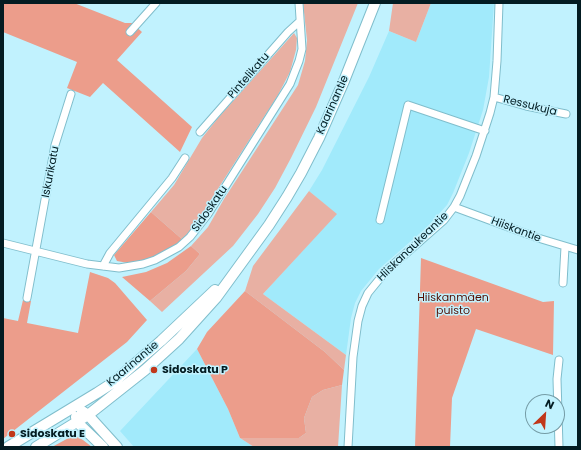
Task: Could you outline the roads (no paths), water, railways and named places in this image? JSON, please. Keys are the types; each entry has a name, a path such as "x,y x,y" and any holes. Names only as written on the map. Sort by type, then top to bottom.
{"main road":[{"name":"Kaarinantie","path":"36,447 88,415 146,370 179,339 216,298 287,197 308,159 344,81 375,3"},
{"name":"Kaarinantie","path":"8,447 114,382 140,360 212,292 242,261"},
{"path":"75,407 88,415 117,447"},
{"path":"75,407 76,422 103,447"}],"street":[{"path":"130,32 156,3"},
{"name":"Sidoskatu","path":"3,243 36,252 119,268 131,267 155,260 179,247 200,226 290,84 302,49 299,3"},
{"name":"Hiiskanaukeantie","path":"348,447 353,357 358,321 362,306 368,294 386,271 434,230 454,207 460,196 485,131 494,97 499,3"},
{"name":"Pintelikatu","path":"200,132 288,32 300,21"},
{"name":"Iskurikatu","path":"28,298 55,145 71,94"},
{"name":"Ressukuja","path":"494,97 526,106 566,114"},
{"path":"380,220 408,105 485,131"},
{"path":"103,266 110,253 172,178 185,158"},
{"name":"Hiiskantie","path":"454,207 538,238 578,250"},
{"path":"563,283 565,247"},
{"path":"559,360 557,379 559,447"}],"place":[{"name":"Sidoskatu P","path":"154,370"},
{"name":"Sidoskatu E","path":"12,434"}],"park label":[{"name":"Hiiskanmäen puisto","path":"453,304"}]}
